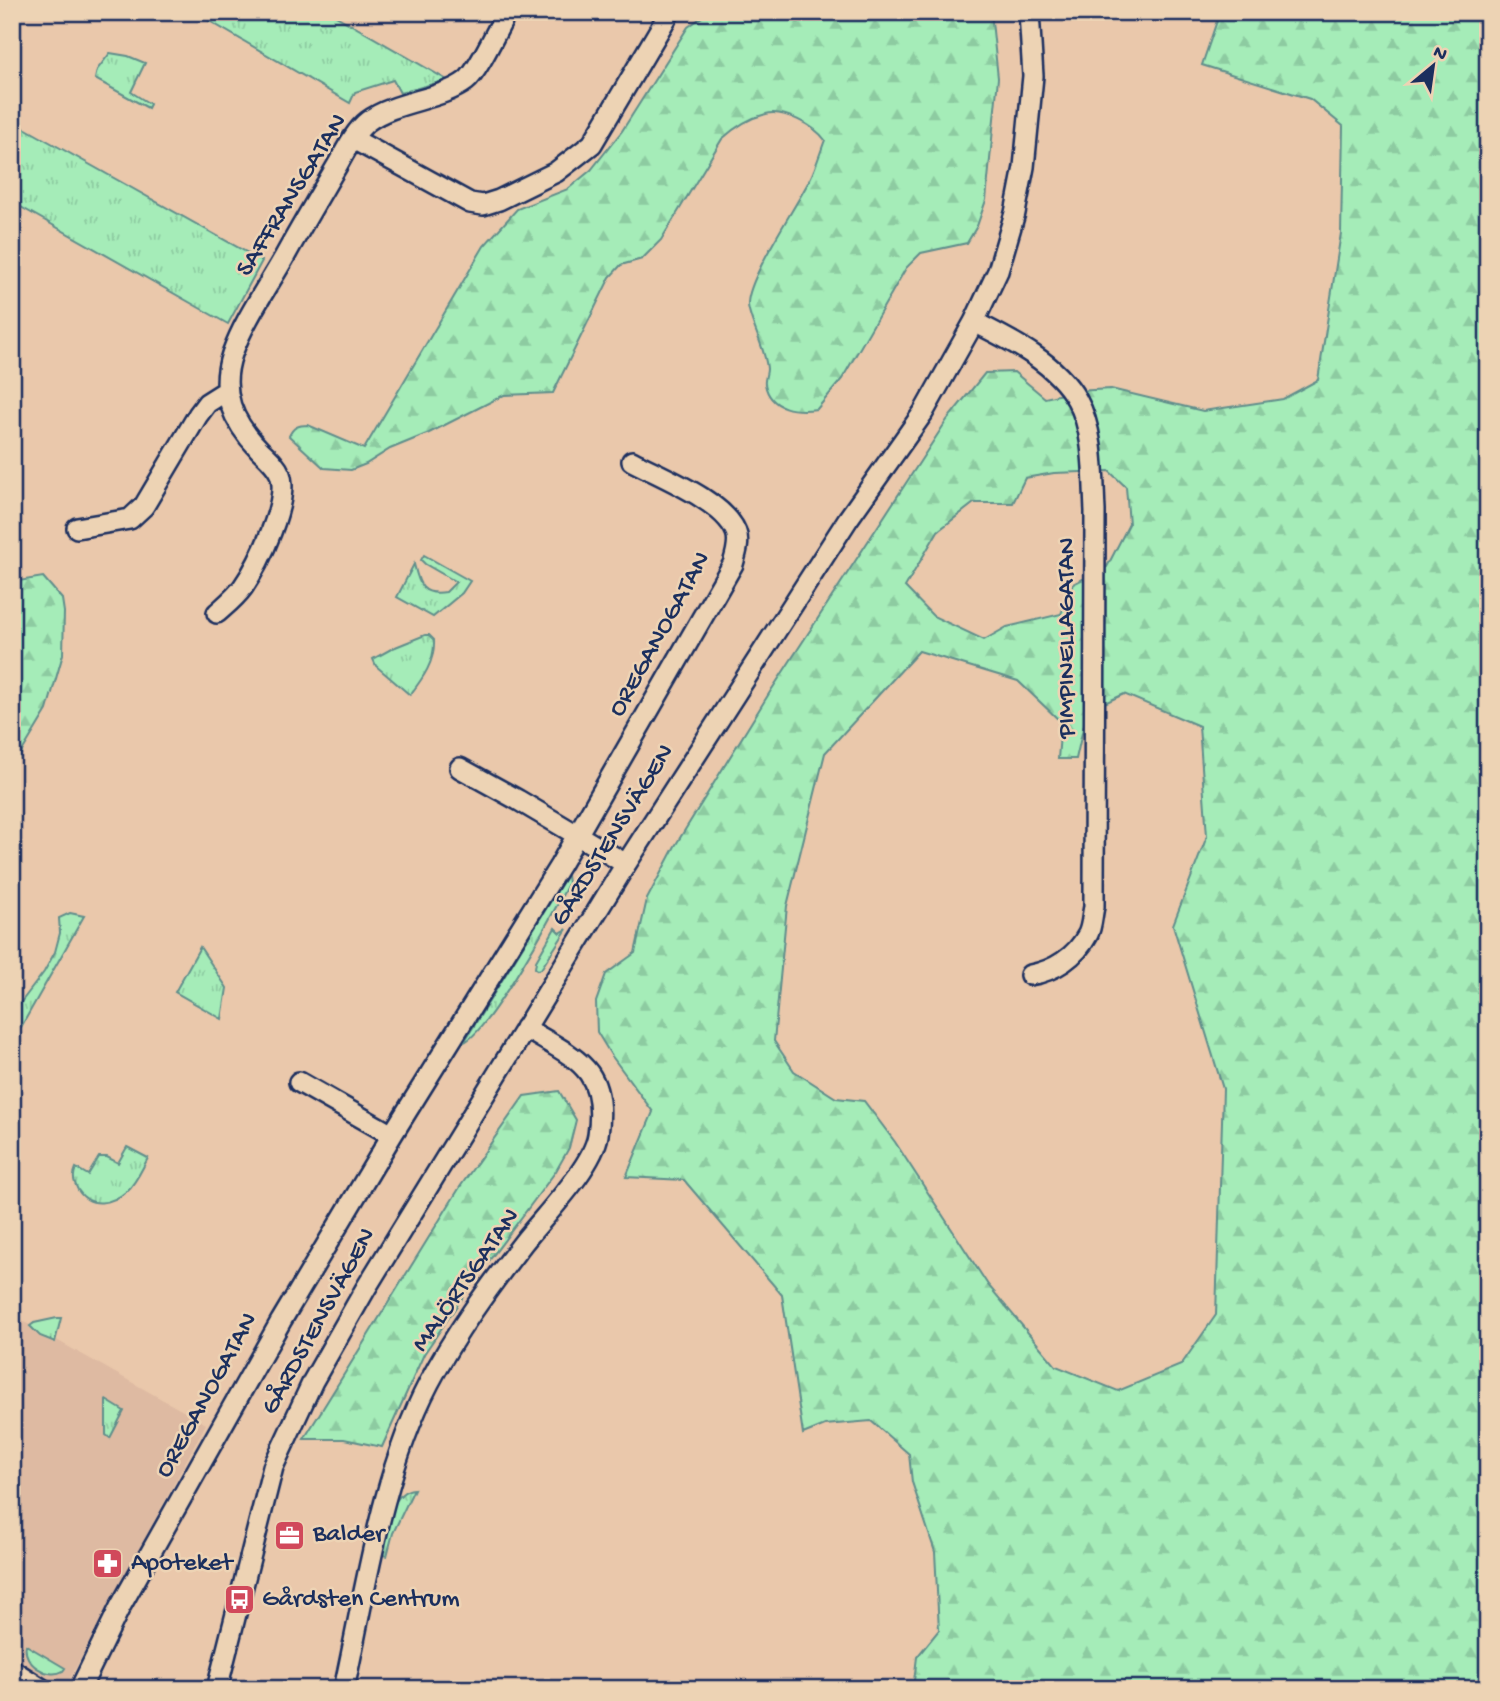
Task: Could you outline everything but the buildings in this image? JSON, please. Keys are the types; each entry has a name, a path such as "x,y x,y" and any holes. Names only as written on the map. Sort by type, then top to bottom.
{"street":[{"name":"SAFFRANSGATAN","path":"217,613 242,589 256,567 278,512 283,490 281,475 276,466 234,419 226,391 231,356 238,339 353,139 367,121 468,79 507,12"},
{"path":"353,139 470,203 483,205 499,200 556,172 592,144 670,12"},
{"name":"GÅRDSTENSVÄGEN","path":"217,1689 272,1466 313,1381 366,1288 626,864 848,519 923,413 974,322 998,271 1015,214 1024,167 1033,76 1029,12"},
{"name":"PIMPINELLAGATAN","path":"974,322 1008,339 1061,380 1077,400 1092,457 1095,512 1094,906 1089,933 1076,950 1046,973 1030,975"},
{"path":"77,528 130,519 144,506 207,403 226,391"},
{"name":"OREGANOGATAN","path":"80,1689 120,1607 274,1332 577,836 733,564 738,534 718,510 632,461"},
{"path":"460,768 626,864"},
{"name":"MALÖRTSGATAN","path":"344,1689 383,1512 406,1436 428,1385 455,1336 524,1241 570,1185 587,1161 597,1139 600,1098 595,1082 581,1063 525,1028"},
{"path":"299,1082 392,1135"},
{"path":"12,1670 42,1689"}],"shaded area":[{"path":"12,1315 206,1424 66,1686 59,1689 48,1689 12,1669"}],"green space":[{"path":"194,12 329,12 447,80 400,93 393,80 355,92 350,103"},
{"path":"709,12 991,12 998,78 986,200 977,226 967,243 921,253 906,268 842,379 817,409 793,409 772,399 765,384 766,361 748,309 750,291 756,276 810,179 825,140 814,129 798,120 773,113 748,121 722,139 661,240 642,259 621,265 610,277 553,393 504,395 351,470 324,468 289,436 296,427 308,425 364,449 484,246 517,209 568,189 591,170 622,131 688,27"},
{"path":"1220,12 1488,12 1488,1689 913,1689 917,1657 939,1630 935,1552 912,1482 909,1454 871,1421 825,1425 803,1434 782,1295 684,1180 626,1177 653,1112 597,1032 596,1002 606,974 635,953 647,899 675,846 770,692 947,420 985,373 1014,372 1045,398 1075,391 1111,389 1203,411 1283,399 1318,380 1341,233 1343,126 1310,99 1202,65","holes":["1109,471 1126,487 1129,524 1107,567 1073,584 1061,614 1007,627 984,640 933,616 905,587 938,531 974,503 1013,503 1025,478 1054,473","919,651 1018,681 1061,722 1058,759 1076,759 1087,711 1124,694 1199,726 1207,836 1173,925 1223,1089 1216,1315 1181,1365 1118,1391 1056,1366 988,1285 895,1142 864,1101 836,1098 794,1071 774,1041 787,906 825,753"]},
{"path":"110,53 145,63 131,92 150,104 148,108 95,79 97,70"},
{"path":"12,121 262,261 228,324 12,202"},
{"path":"424,555 470,581 462,593 433,617 397,597 414,564 420,583 426,590 446,592 456,582 425,564 421,560"},
{"path":"43,577 62,599 63,654 47,710 12,764 12,582"},
{"path":"425,635 434,640 433,655 424,676 410,695 376,666 373,659"},
{"path":"567,875 568,884 520,970 475,1034 464,1042"},
{"path":"70,913 84,916 12,1043 12,1014 44,972 55,952 60,933 59,918"},
{"path":"555,928 560,933 567,929 538,970 535,968 536,961"},
{"path":"200,947 227,988 222,1019 175,992"},
{"path":"559,1091 576,1120 569,1148 556,1171 471,1285 424,1354 382,1447 344,1439 304,1439 460,1187 524,1096"},
{"path":"127,1147 148,1158 130,1188 108,1201 95,1202 83,1196 75,1182 76,1168 88,1175 99,1157 107,1157 118,1163"},
{"path":"61,1318 55,1342 40,1336 30,1326 34,1323"},
{"path":"106,1400 124,1411 110,1438 106,1435"},
{"path":"414,1489 393,1533 387,1556 383,1555 394,1505 405,1492"},
{"path":"26,1645 65,1668 57,1673 50,1673 37,1668 28,1658"}],"place":[{"name":"Balder","path":"290,1535"},
{"name":"Apoteket","path":"108,1564"},
{"name":"Gårdsten Centrum","path":"239,1600"}]}
